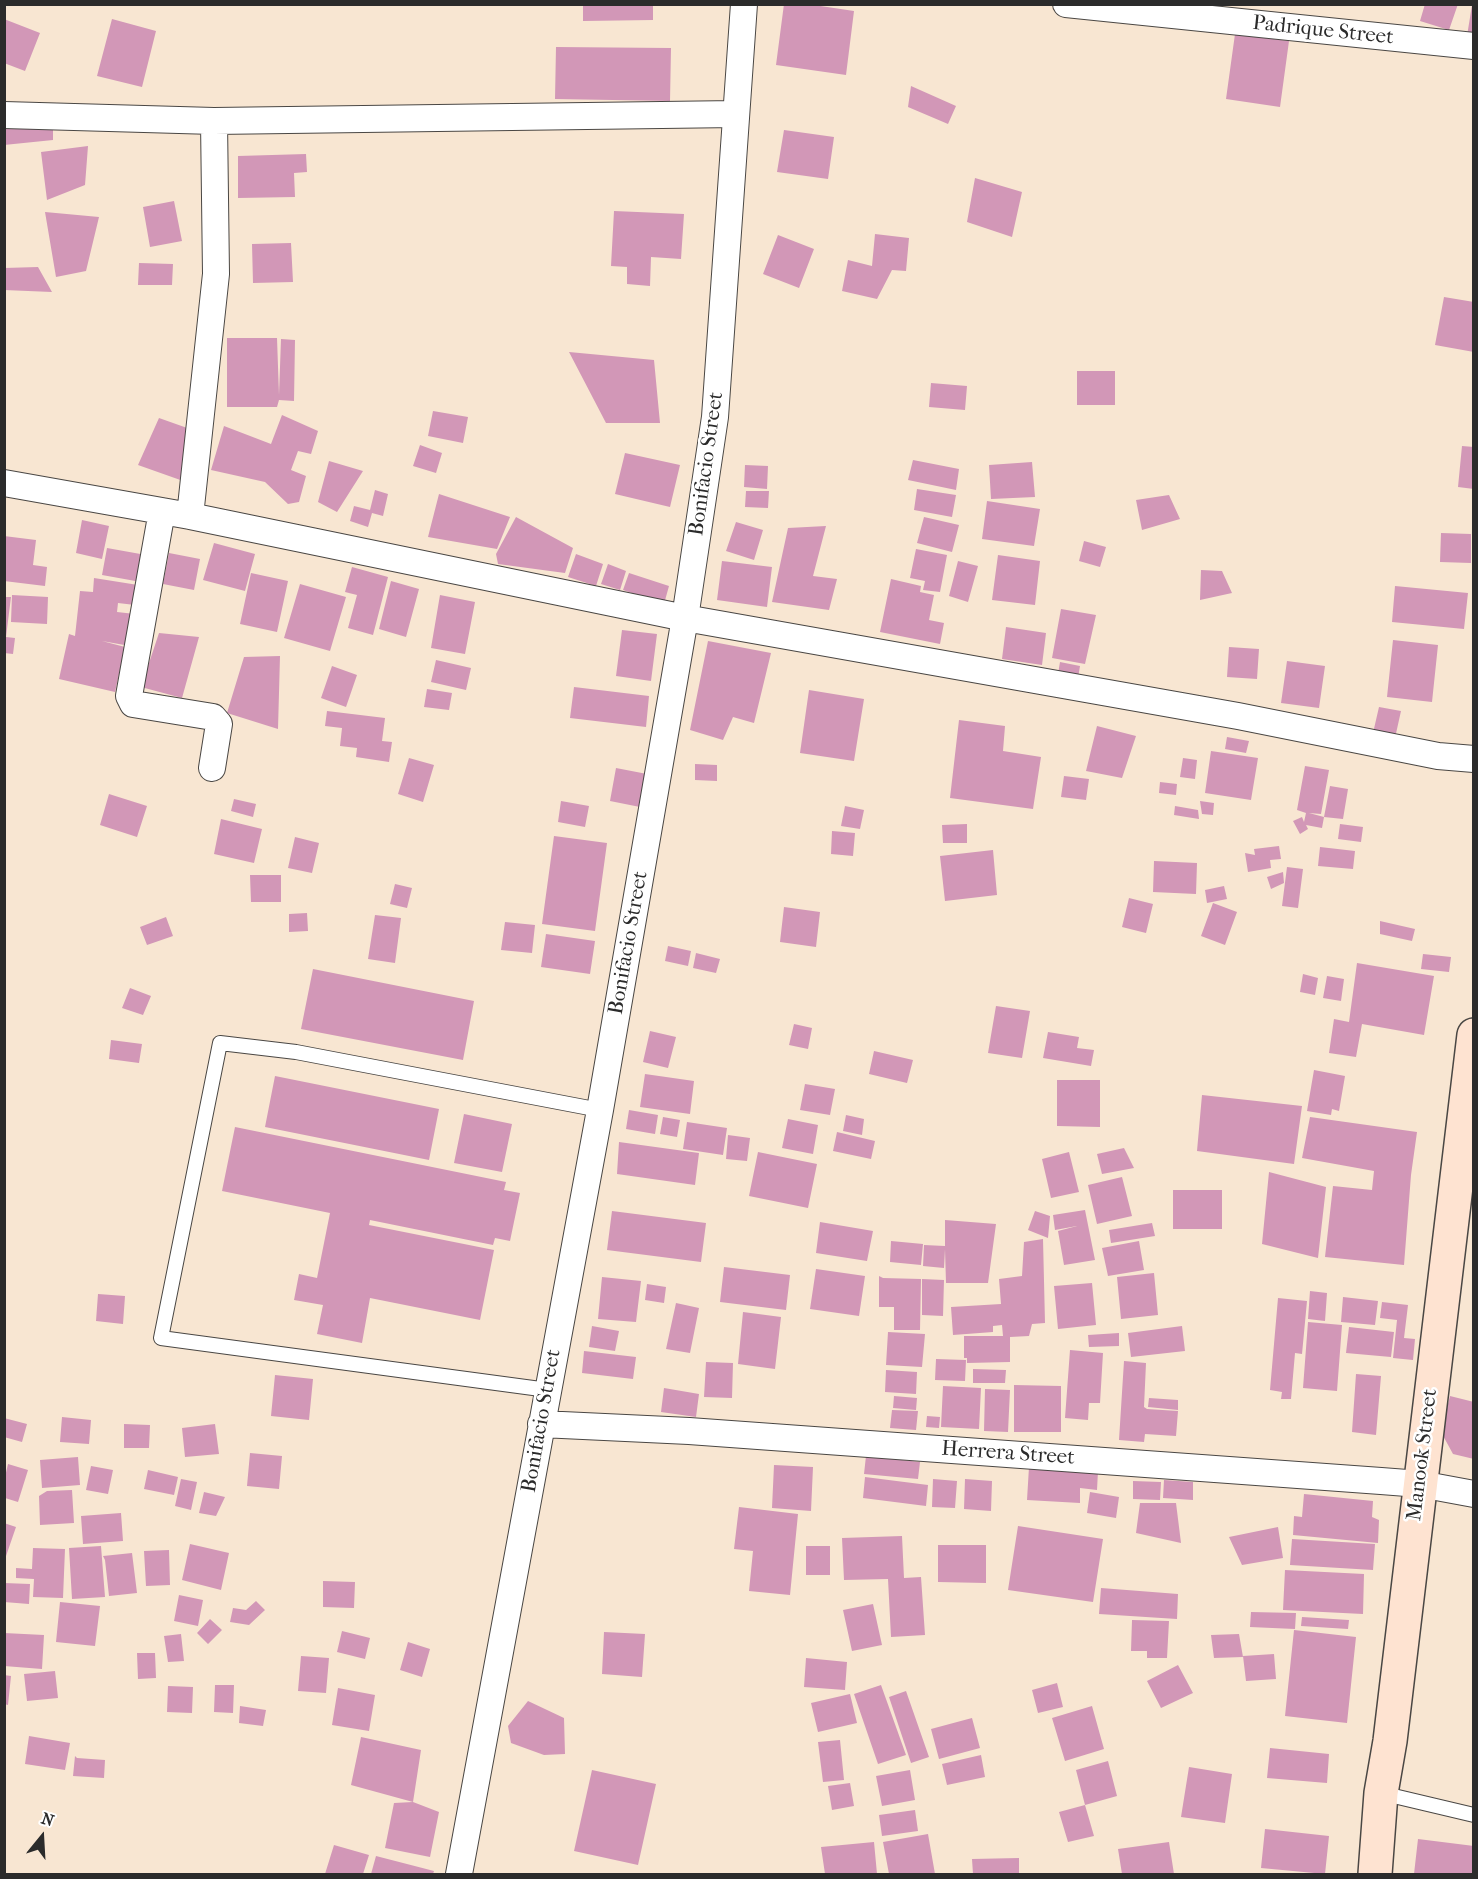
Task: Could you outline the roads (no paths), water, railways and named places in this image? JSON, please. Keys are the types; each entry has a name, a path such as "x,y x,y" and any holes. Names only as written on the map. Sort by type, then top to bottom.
{"main road":[{"name":"Manook Street","path":"1375,1875 1381,1793 1390,1741 1473,1035"}],"street":[{"name":"Bonifacio Street","path":"459,1875 600,1110 685,618 715,417 744,4"},
{"name":"Padrique Street","path":"1066,4 1473,46"},
{"path":"4,115 214,121 736,114"},
{"path":"190,516 216,274 214,121"},
{"path":"4,483 190,516 685,618 1238,716 1438,756 1473,759"},
{"path":"162,511 129,696 133,704 213,717 219,724 212,768"},
{"name":"Herrera Street","path":"541,1424 689,1431 1420,1484 1473,1494"}],"lane":[{"path":"548,1390 161,1338 220,1043 296,1052 600,1110"},
{"path":"1381,1793 1473,1815"}]}
